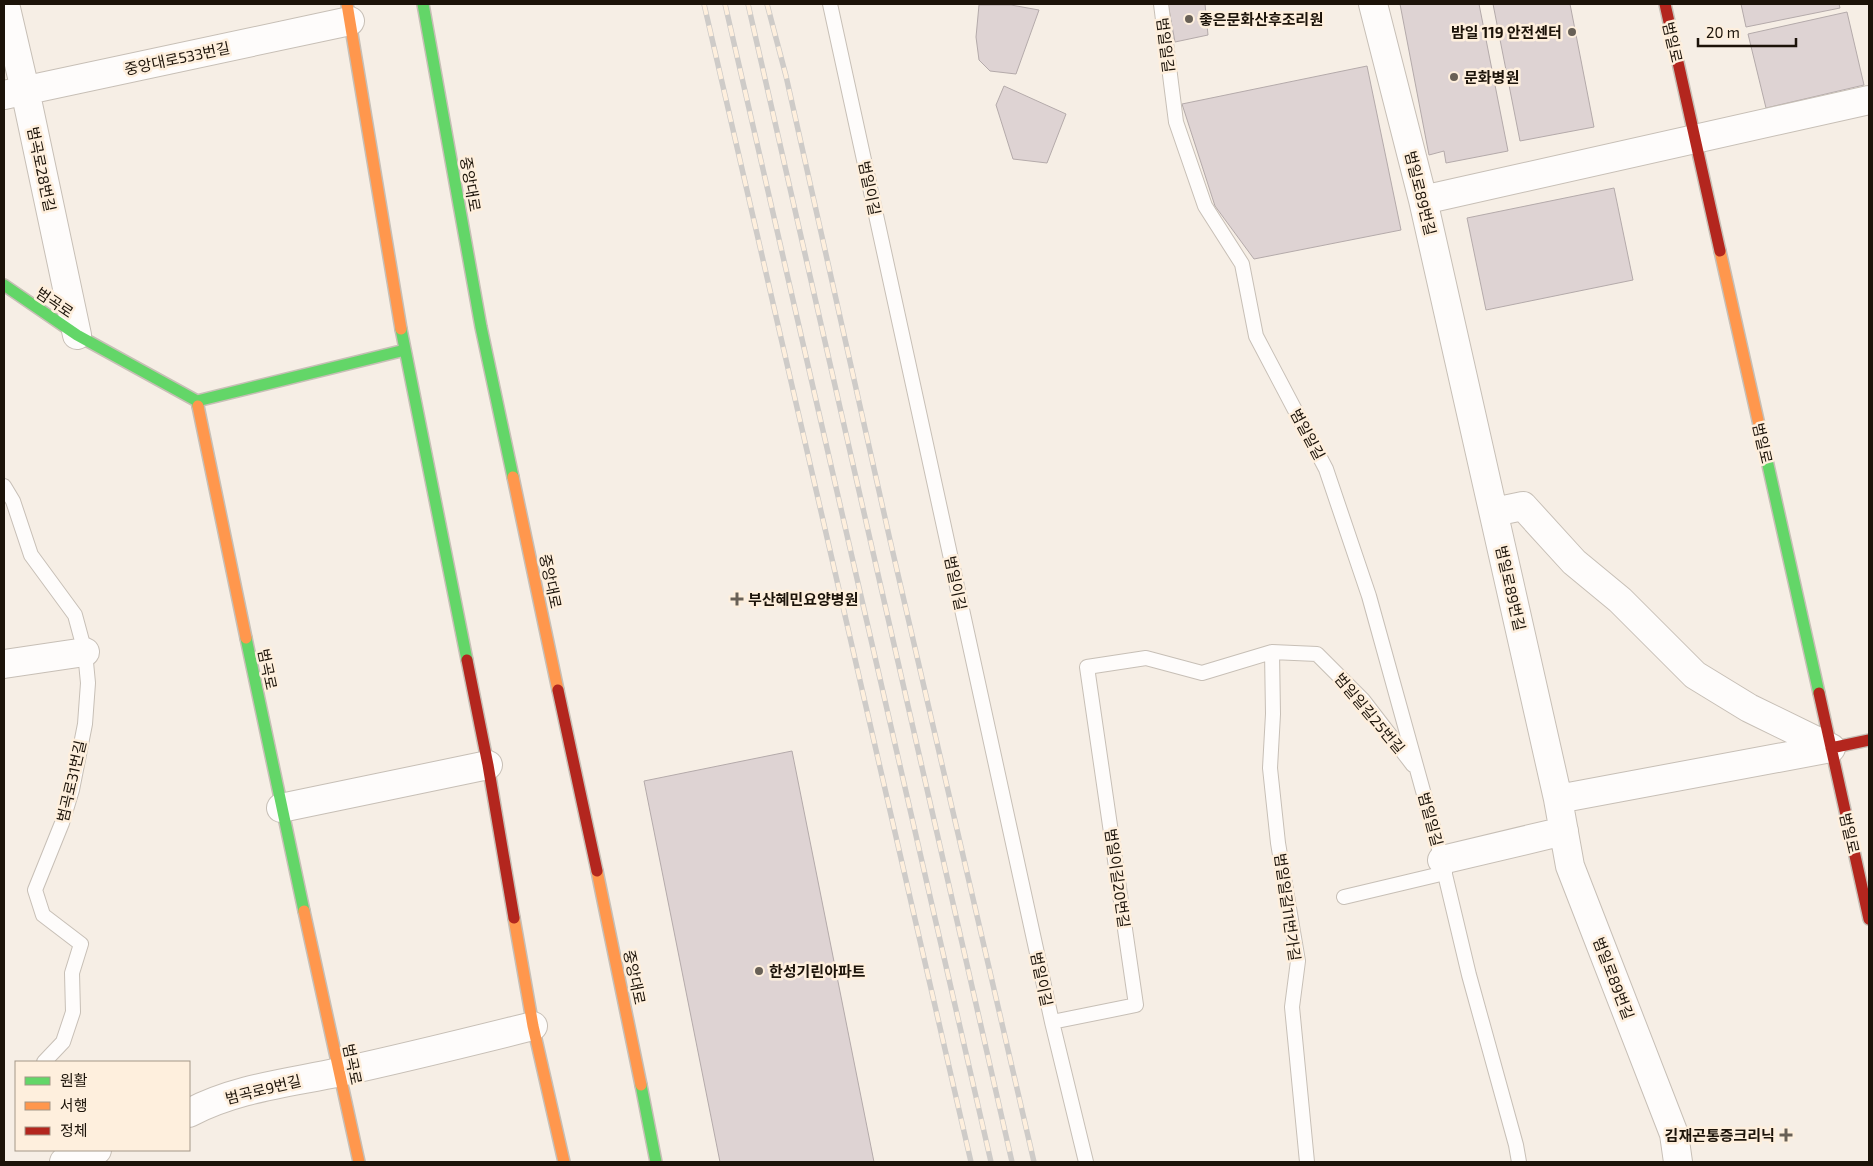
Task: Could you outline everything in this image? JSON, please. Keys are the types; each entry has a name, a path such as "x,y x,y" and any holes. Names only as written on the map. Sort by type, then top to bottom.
{"main road":[{"name":"중앙대로","path":"423,4 482,327 626,1008 656,1162"},
{"name":"범일로","path":"1664,4 1869,919"},
{"path":"348,12 405,350 488,765 533,1026 564,1162"},
{"name":"범곡로","path":"4,285 77,335 197,401 281,808 359,1162"},
{"path":"197,401 405,350"},
{"path":"1831,748 1869,740"}],"street":[{"name":"범곡로28번길","path":"5,4 14,92 77,335"},
{"name":"범일로89번길","path":"1373,4 1423,200 1558,799 1570,866 1674,1134 1678,1162"},
{"name":"중앙대로533번길","path":"14,92 348,12"},
{"path":"1423,200 1869,100"},
{"path":"1494,512 1523,506 1574,562 1620,600 1695,675 1749,708 1831,748"},
{"path":"4,664 85,652"},
{"path":"1558,799 1831,748"},
{"path":"281,808 488,765"},
{"path":"1444,867 1564,831"},
{"name":"범곡로9번길","path":"190,1112 246,1090 340,1072 533,1026"}],"lane":[{"name":"범일이길","path":"830,4 1052,1022 1086,1162"},
{"name":"범일일길","path":"1161,4 1176,122 1205,206 1242,264 1256,336 1326,470 1369,596 1444,867 1469,975 1519,1162"},
{"name":"범곡로31번길","path":"4,486 14,501 31,555 76,615 85,652 88,683 84,724 72,790 62,824 35,890 43,914 81,944 72,973 73,1012 63,1042 45,1061"},
{"name":"범일일길25번길","path":"1087,667 1146,658 1202,673 1272,652 1317,654 1363,700 1418,772"},
{"name":"범일일길11번가길","path":"1272,652 1273,714 1270,768 1278,843 1298,961 1292,1007 1307,1162"},
{"name":"범일이길20번길","path":"1052,1022 1136,1005 1087,667"},
{"path":"1344,897 1444,867"}],"building":[{"name":"좋은문화산후조리원","path":"1168,4 1205,4 1208,35 1175,42"},
{"name":"문화병원","path":"1400,4 1479,4 1508,151 1446,163 1444,151 1429,155"},
{"path":"1493,4 1570,4 1594,127 1520,141"},
{"path":"1741,4 1839,4 1840,8 1746,27"},
{"path":"979,5 1011,5 1039,10 1016,74 990,71 979,60 976,37"},
{"path":"1847,12 1864,85 1766,108 1748,34"},
{"path":"1367,66 1401,230 1254,259 1215,206 1182,104"},
{"path":"1004,86 1066,114 1047,163 1013,159 996,105"},
{"path":"1614,188 1633,280 1486,310 1467,218"},
{"name":"한성기린아파트","path":"792,751 874,1162 720,1162 644,781"}],"railway":[{"path":"704,4 971,1162"},
{"path":"725,4 991,1162"},
{"path":"748,4 1012,1162"},
{"path":"767,4 786,76 890,540 1034,1162"}],"traffic: fast":[{"path":"423,4 481,327 513,477"},
{"path":"4,285 77,335 197,401 198,406"},
{"path":"401,329 467,660"},
{"path":"197,401 405,350"},
{"path":"1764,447 1819,693"},
{"path":"246,638 304,911"},
{"path":"641,1085 656,1162"}],"traffic: slow":[{"path":"347,4 401,329"},
{"path":"1720,251 1764,447"},
{"path":"198,406 246,638"},
{"path":"513,477 558,690"},
{"path":"597,871 641,1085"},
{"path":"304,911 359,1162"},
{"path":"514,918 533,1026 564,1162"}],"traffic: jam":[{"path":"1665,4 1720,251"},
{"path":"467,660 488,765 514,918"},
{"path":"558,690 597,871"},
{"path":"1819,693 1869,919"},
{"path":"1831,748 1869,740"}],"place":[{"name":"좋은문화산후조리원","path":"1189,19"},
{"name":"밤일 119 안전센터","path":"1572,32"},
{"name":"문화병원","path":"1454,77"},
{"name":"부산혜민요양병원","path":"737,599"},
{"name":"한성기린아파트","path":"759,971"},
{"name":"김재곤통증크리닉","path":"1786,1135"}]}
